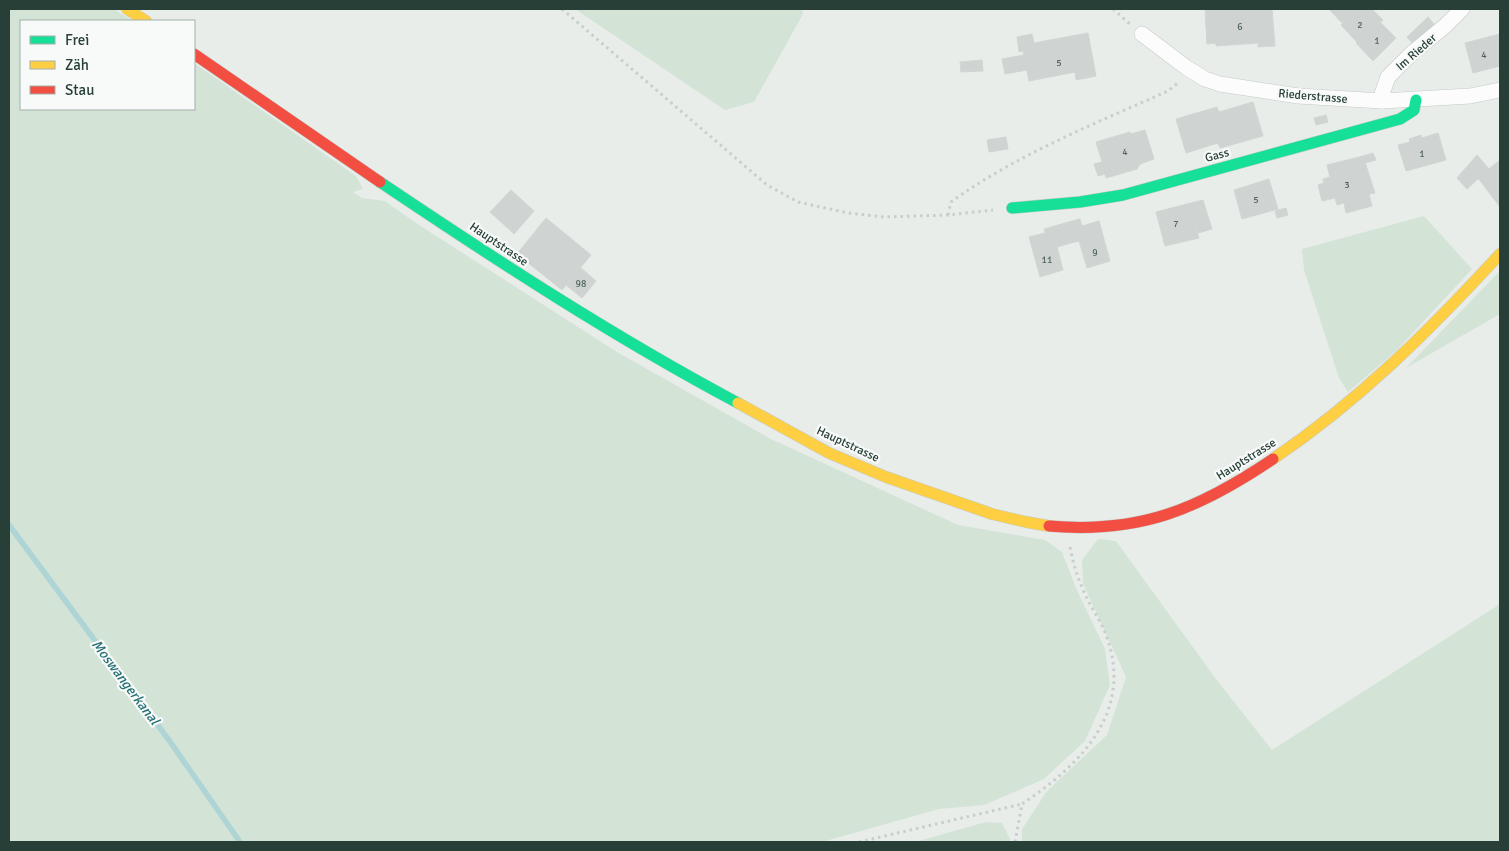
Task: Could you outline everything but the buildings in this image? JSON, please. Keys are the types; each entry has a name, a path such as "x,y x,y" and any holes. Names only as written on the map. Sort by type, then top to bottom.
{"street":[{"path":"127,9 144,20"},
{"name":"Im Rieder","path":"1382,101 1382,94 1388,77 1462,9"},
{"name":"Riederstrasse","path":"1142,34 1186,68 1205,79 1220,84 1298,96 1382,101 1470,96 1500,90"},
{"name":"Hauptstrasse","path":"195,55 519,274 600,326 726,398 835,455 920,491 994,514 1031,523 1068,528 1131,523 1164,516 1204,500 1245,478 1327,420 1384,373 1434,325 1500,254"},
{"name":"Gass","path":"1012,208 1080,202 1123,195 1400,118 1412,112 1416,105 1416,100"}],"path":[{"path":"562,9 767,185 798,202 848,213 884,217 948,215 1012,208"},
{"path":"1113,9 1142,34"},
{"path":"948,215 951,202 971,188 1081,130 1168,91 1184,76 1186,68"},
{"path":"860,842 1022,804 1049,786 1074,763 1093,740 1107,716 1114,687 1113,661 1106,634 1085,594 1073,563 1068,528"},
{"path":"1014,842 1022,804"}],"green space":[{"path":"9,9 114,9 131,20 20,20 20,110 195,110 195,64 356,176 363,189 353,192 362,198 385,201 416,223 617,352 771,439 958,525 1045,540 1062,552 1076,588 1105,649 1110,685 1085,741 1044,779 984,805 939,809 822,842 9,842"},
{"path":"575,9 802,9 803,14 754,102 725,110"},
{"path":"1424,216 1472,269 1396,351 1348,392 1339,378 1304,270 1302,249"},
{"path":"1500,271 1500,314 1406,368"},
{"path":"1098,539 1116,541 1216,679 1272,750 1500,604 1500,842 1022,842 1022,829 1047,791 1107,735 1126,677 1083,584 1082,560"},
{"path":"986,822 1002,823 1010,842 915,842"}],"waterway":[{"name":"Moswangerkanal","path":"9,525 171,743 240,842"}],"traffic: fast":[{"path":"1012,208 1080,202 1123,195 1400,119 1414,110 1416,100"},
{"path":"380,182 601,325 738,403"}],"traffic: slow":[{"path":"127,9 144,20"},
{"path":"1273,459 1364,389 1420,337 1500,254"},
{"path":"738,403 829,453 886,477 992,514 1049,526"}],"traffic: jam":[{"path":"195,55 380,182"},
{"path":"1049,526 1112,526 1140,522 1167,514 1220,492 1273,459"}]}
